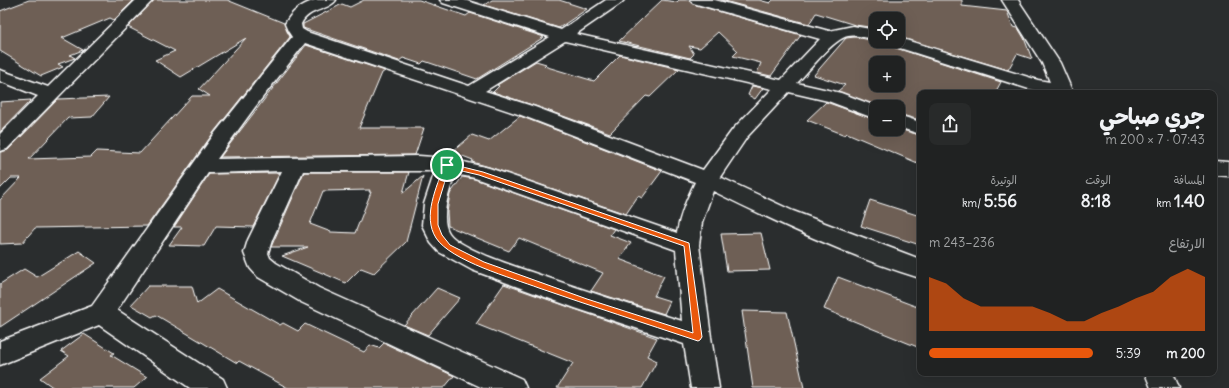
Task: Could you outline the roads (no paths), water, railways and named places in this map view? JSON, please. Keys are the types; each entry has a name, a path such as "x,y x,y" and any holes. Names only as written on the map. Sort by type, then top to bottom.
{"street":[{"path":"0,145 49,94 145,0"},
{"path":"328,0 296,17 293,28 302,36 355,55 471,92 588,133 707,179 785,217 917,268"},
{"path":"448,0 563,36 785,87 809,91 869,110"},
{"path":"471,92 563,36 616,0"},
{"path":"698,0 831,37"},
{"path":"1010,0 1051,63 1063,90"},
{"path":"705,388 687,245 690,222 707,179 740,133 831,37 839,32 850,30 869,34"},
{"path":"0,353 101,313 202,166 260,85 302,36"},
{"path":"905,45 1035,85 1058,90"},
{"path":"0,75 49,94"},
{"path":"905,123 917,127"},
{"path":"202,166 397,163 447,165 481,173 687,245"},
{"path":"296,164 260,240 256,253 259,262 267,270 310,295 512,388"},
{"path":"447,165 435,204 434,225 439,237 447,246 481,264 584,301 698,337"},
{"path":"1217,168 1229,169"},
{"path":"101,313 214,388"},
{"path":"1160,376 1165,388"}]}
